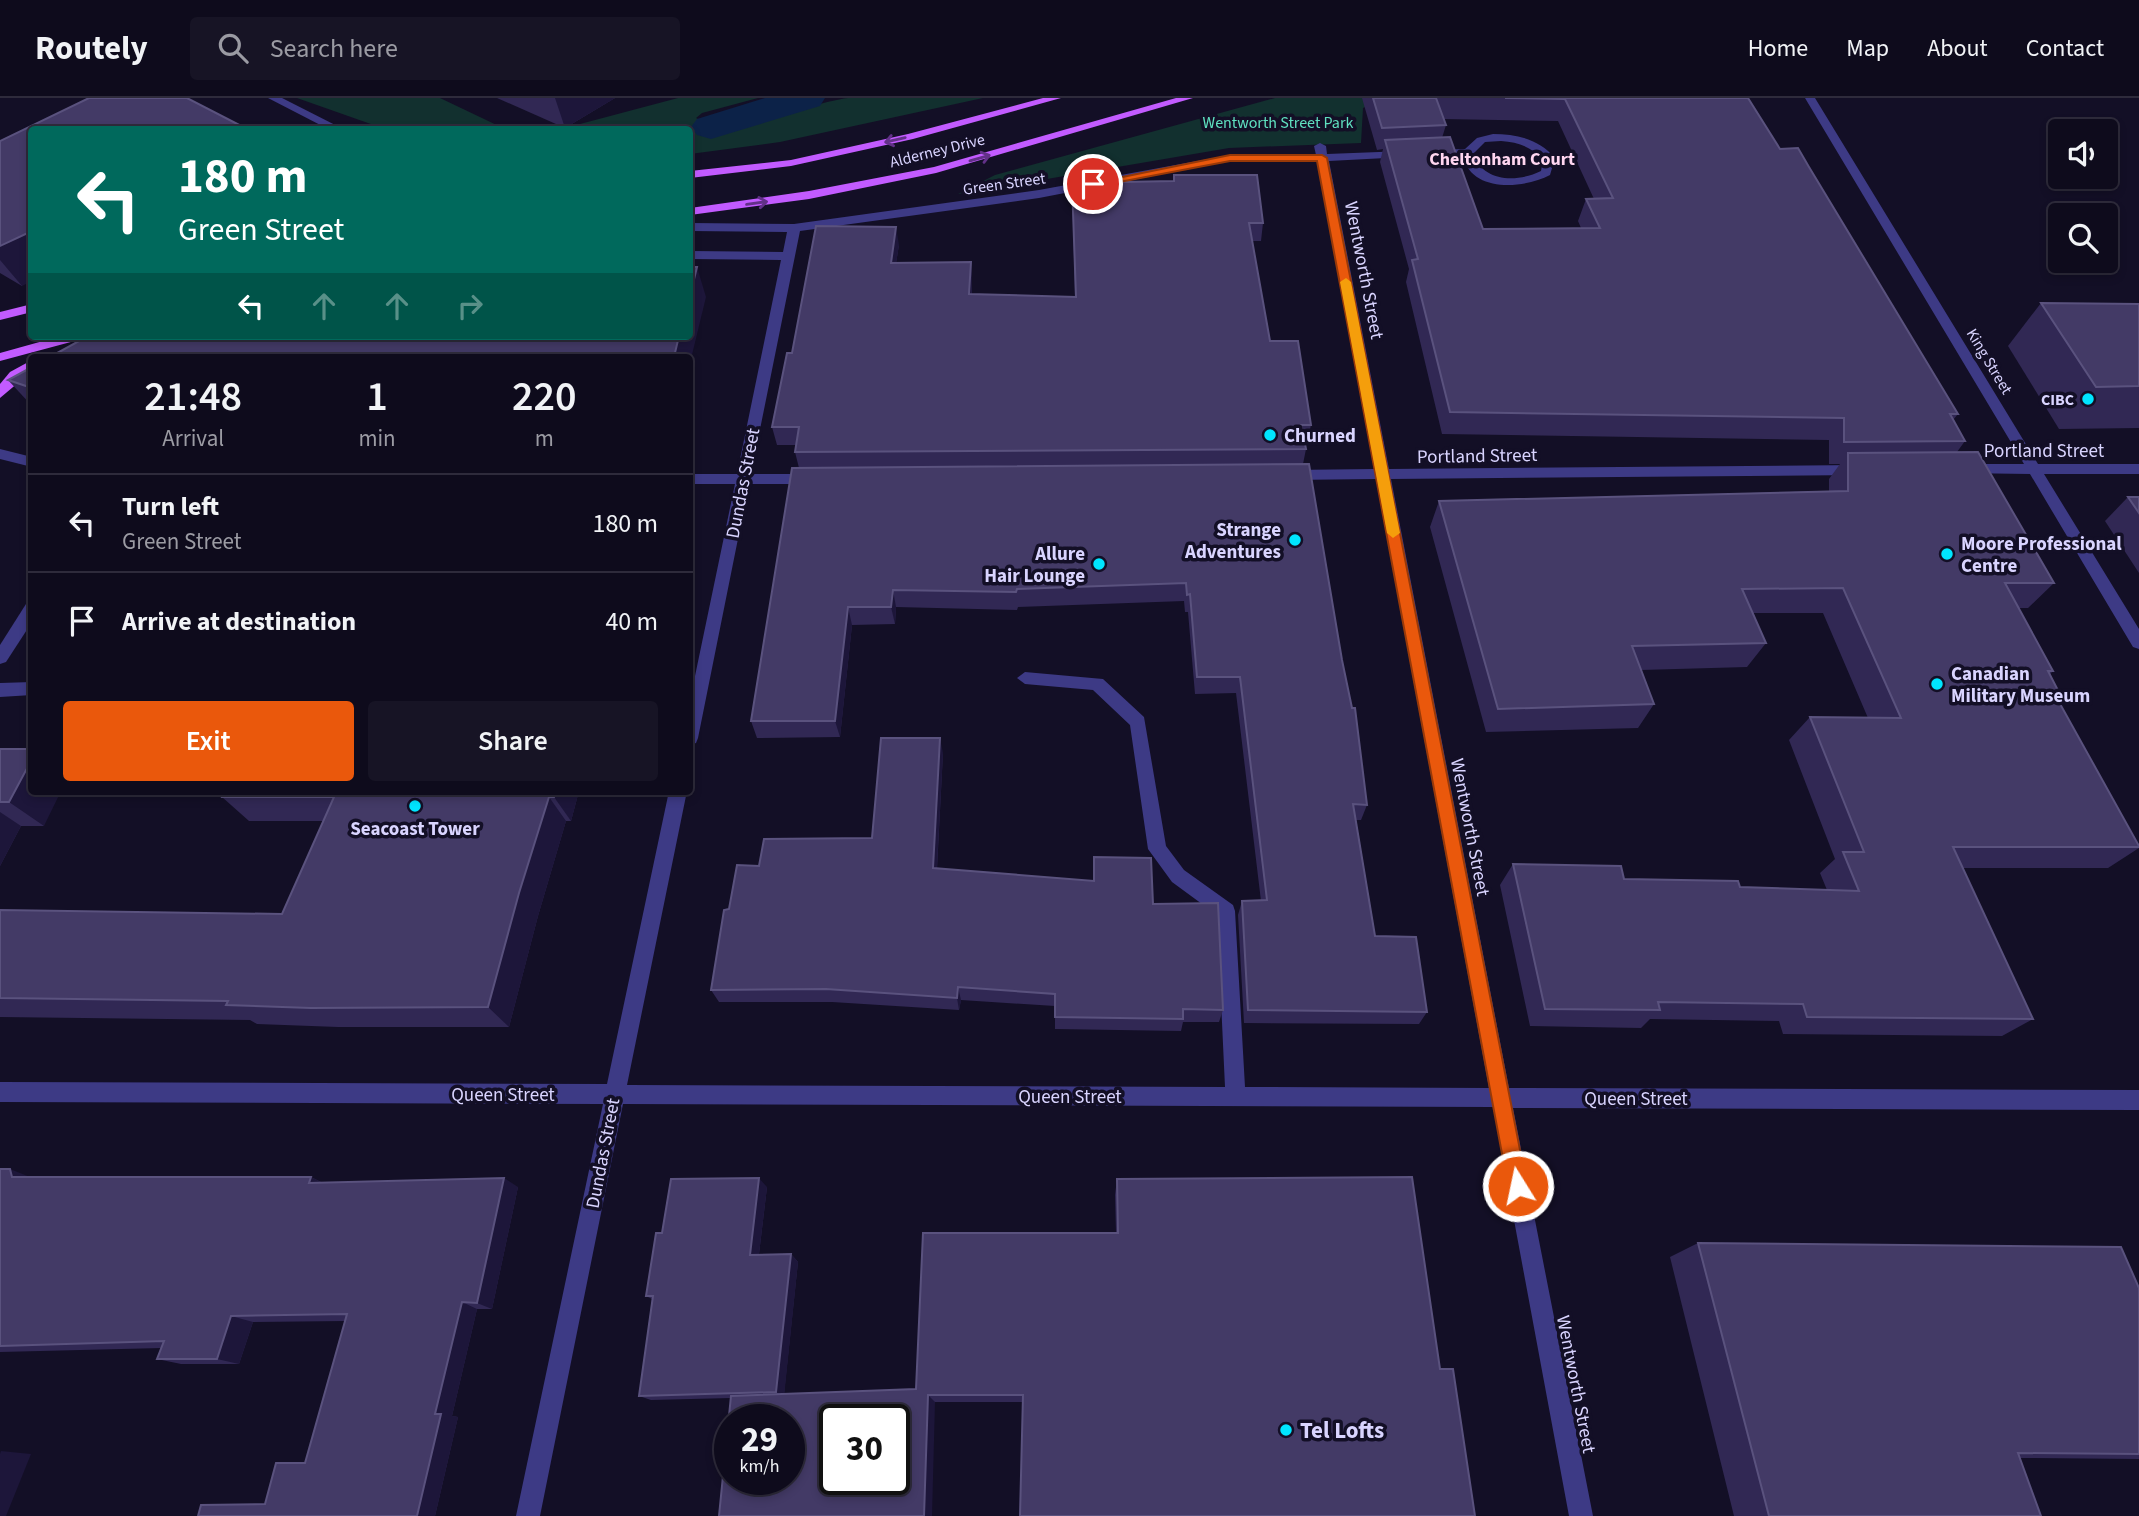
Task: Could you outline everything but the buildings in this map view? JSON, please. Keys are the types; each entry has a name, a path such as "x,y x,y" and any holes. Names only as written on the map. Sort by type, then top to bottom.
{"main road":[{"name":"Alderney Drive","path":"693,175 791,163 909,137 1056,98"},
{"name":"Alderney Drive","path":"693,212 809,195 936,170 1188,98"},
{"path":"0,316 28,309"},
{"path":"0,357 64,340"},
{"path":"47,354 69,340"},
{"path":"0,393 15,375 28,367"}],"street":[{"path":"273,98 332,126"},
{"name":"King Street","path":"1810,98 2139,643"},
{"path":"1321,152 1468,152 1481,140 1493,137 1521,139 1543,150 1549,158 1550,166 1539,178 1503,181 1479,173 1472,166 1468,152"},
{"name":"Green Street","path":"693,227 794,228 1039,194 1230,158 1321,152"},
{"name":"Wentworth Street","path":"1321,152 1581,1516"},
{"name":"Dundas Street","path":"693,723 794,228"},
{"path":"693,255 789,256"},
{"path":"0,454 28,461"},
{"name":"Portland Street","path":"1948,470 2139,469"},
{"name":"Portland Street","path":"1271,475 1879,470"},
{"path":"693,479 827,479"},
{"path":"0,658 28,614"},
{"path":"1025,678 1097,684 1138,722 1157,849 1178,876 1226,911 1235,1096"},
{"path":"0,690 28,688"},
{"name":"Dundas Street","path":"528,1516 677,795"},
{"name":"Queen Street","path":"0,1092 2139,1100"}],"green space":[{"path":"297,98 440,98 499,126 376,126"},
{"path":"678,98 758,98 702,113 696,118 711,123 729,124 749,122 848,98 983,98 780,142 693,154 693,126 573,126"},
{"name":"Wentworth Street Park","path":"1275,98 1383,98 1363,108 1361,143 1229,148 958,194 995,175"}],"waterway":[{"path":"711,127 806,98"}],"slow traffic":[{"path":"1346,282 1393,533"}],"place":[{"name":"CIBC","path":"2088,399"},
{"name":"Churned","path":"1270,435"},
{"name":"Strange Adventures","path":"1295,540"},
{"name":"Moore Professional Centre","path":"1947,554"},
{"name":"Allure Hair Lounge","path":"1099,564"},
{"name":"Canadian Military Museum","path":"1937,684"},
{"name":"Seacoast Tower","path":"415,806"},
{"name":"Tel Lofts","path":"1286,1430"}],"district":[{"name":"Cheltonham Court","path":"1502,159"}],"route":[{"path":"1093,184 1230,158 1322,158 1518,1186"}]}
